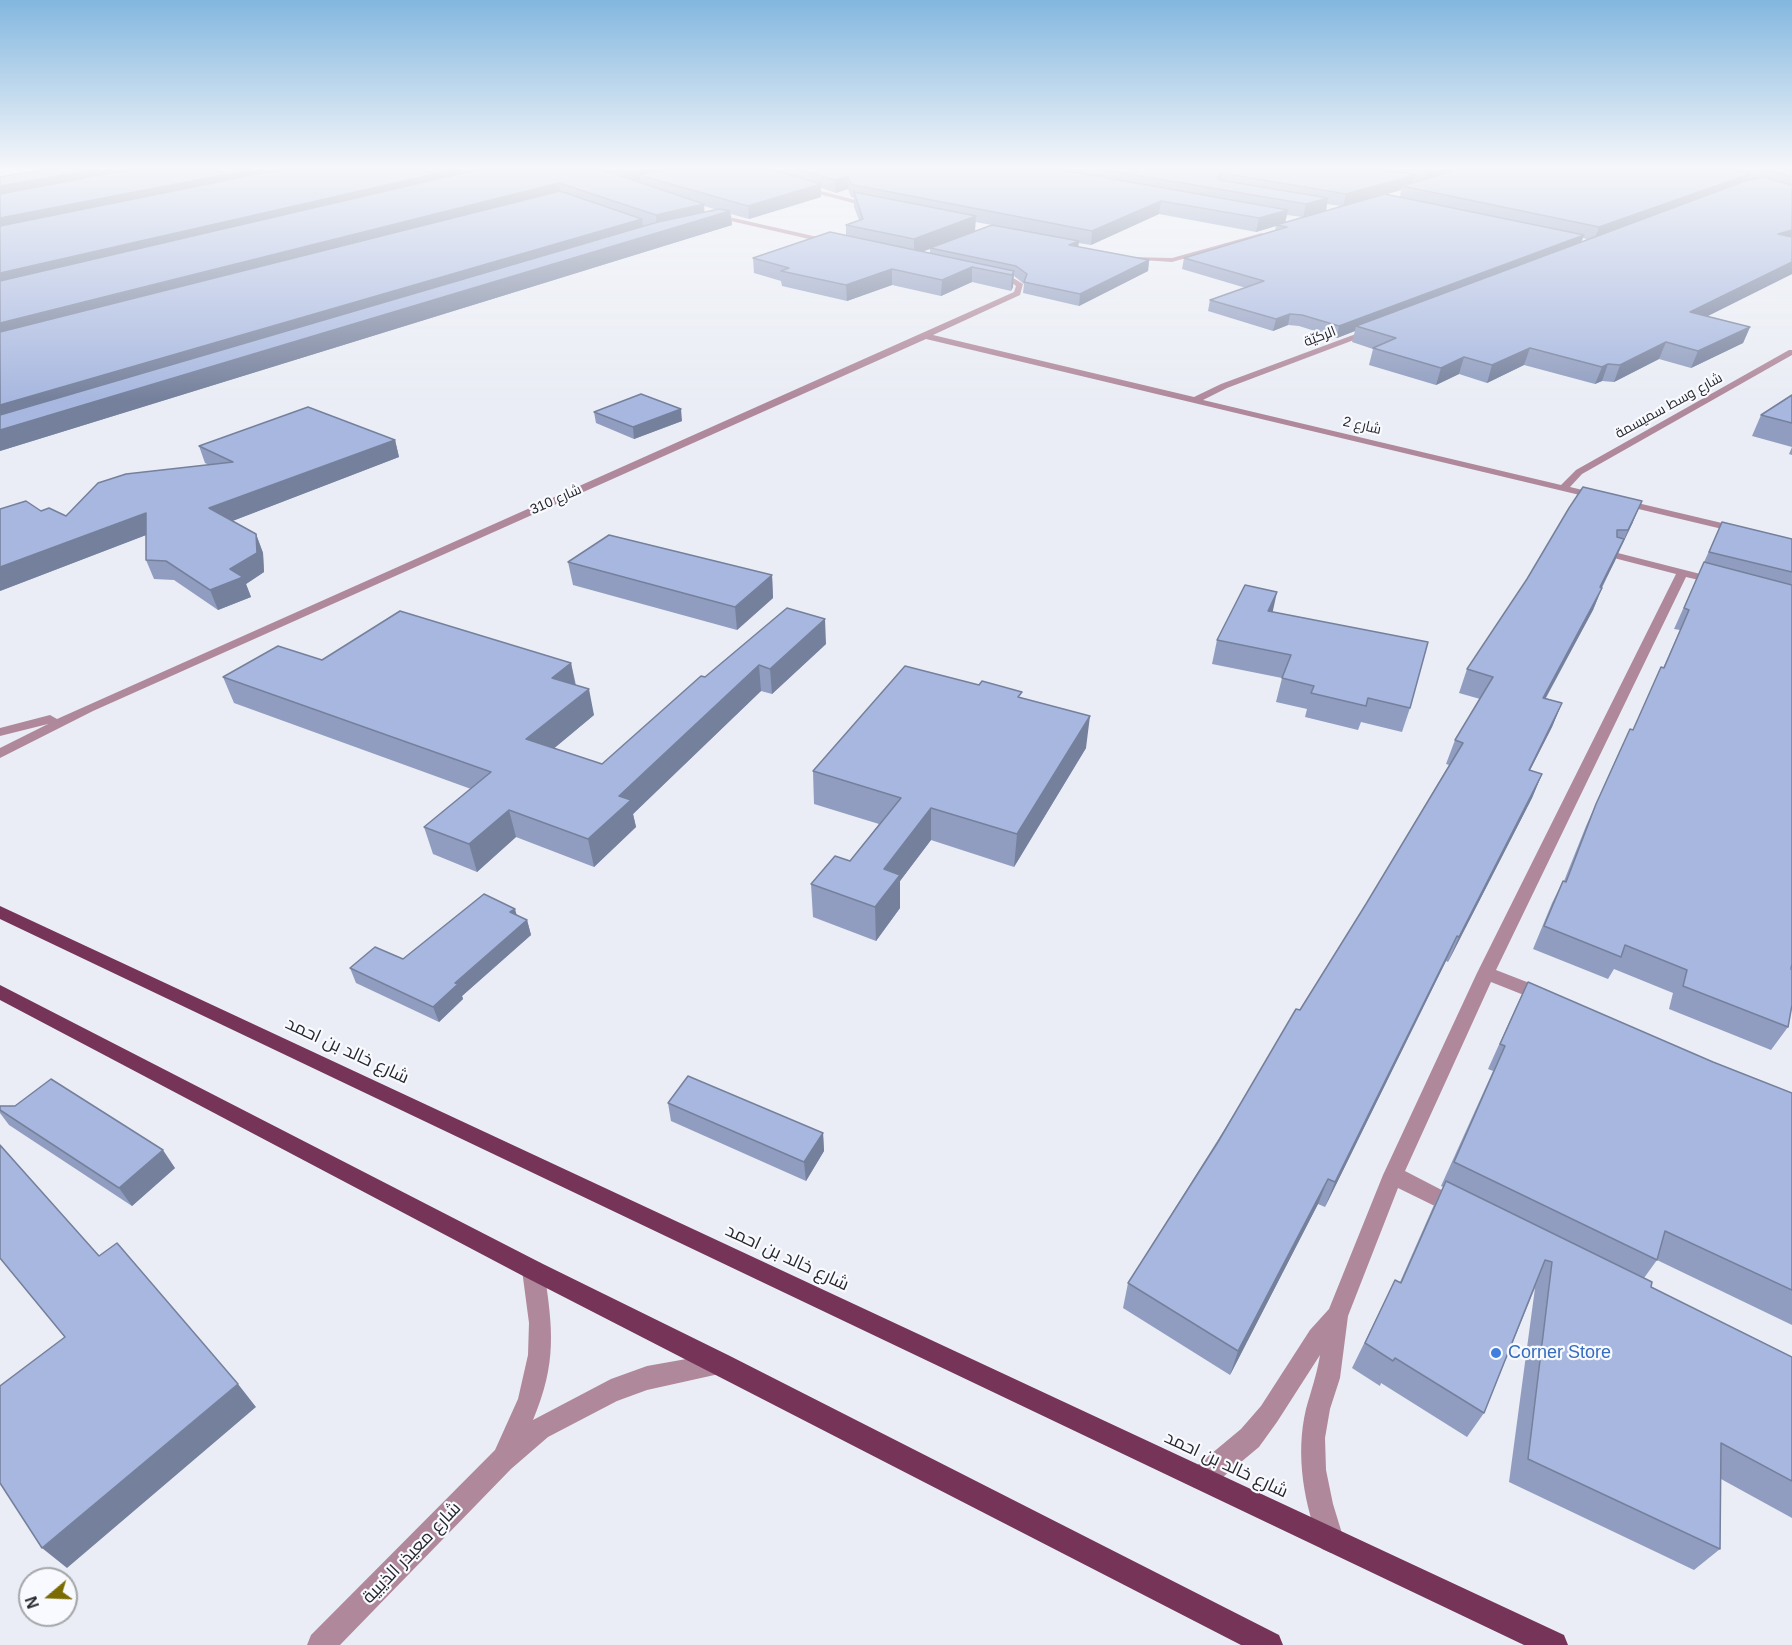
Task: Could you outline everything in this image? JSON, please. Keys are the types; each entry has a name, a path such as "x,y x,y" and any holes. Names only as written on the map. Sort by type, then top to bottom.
{"main road":[{"name":"شارع خالد بن احمد","path":"0,912 1554,1645"},
{"path":"0,992 533,1270 722,1364 1269,1645"}],"street":[{"path":"1124,258 1172,260 1223,246"},
{"name":"شارع 310","path":"0,754 88,708 1017,293 1020,286 1013,280 991,275"},
{"name":"الركيّة","path":"1196,400 1224,386 1377,328"},
{"name":"شارع 2","path":"925,336 1746,531"},
{"name":"شارع وسط سميسمة","path":"1563,488 1579,472 1792,352"},
{"path":"1614,555 1726,584"},
{"path":"1331,1540 1316,1482 1313,1438 1318,1409 1328,1378 1336,1316 1392,1175 1486,973 1682,573"},
{"name":"شارع 310","path":"0,732 88,708"},
{"path":"1486,973 1562,1004"},
{"path":"1392,1175 1477,1217"},
{"name":"شارع معيذر الذيبية","path":"502,1460 525,1416 537,1377 541,1340 533,1270"},
{"path":"1202,1478 1250,1438 1336,1316"},
{"name":"شارع معيذر الذيبية","path":"321,1645 502,1460 540,1429 611,1391 647,1378 722,1364"}],"building":[{"path":"0,246 120,246 0,273"},
{"path":"151,246 308,246 0,323 0,281"},
{"path":"342,246 550,246 0,405 0,332"},
{"path":"577,246 614,246 0,430 0,415"},
{"path":"789,246 895,246 1014,271 1012,275 972,267 942,280 892,269 846,285 781,271 789,268 753,258"},
{"path":"936,246 1073,246 1149,260 1080,294 1024,282 1027,274 1016,266 930,248"},
{"path":"1225,246 1555,246 1339,326 1302,315 1290,314 1276,319 1210,300 1264,281 1184,258"},
{"path":"1571,246 1792,246 1792,262 1690,312 1750,327 1698,351 1666,342 1620,365 1608,364 1602,367 1530,348 1492,365 1464,357 1441,368 1373,348 1396,338 1356,326"},
{"path":"641,394 681,409 633,427 594,412"},
{"path":"1792,395 1792,423 1761,415"},
{"path":"308,407 395,440 209,508 256,534 257,553 230,569 243,577 210,590 166,561 146,560 146,513 0,567 0,509 26,501 41,511 49,508 66,516 98,483 126,474 233,462 199,446"},
{"path":"1583,487 1642,501 1628,530 1617,530 1617,537 1624,539 1600,587 1602,588 1543,698 1562,703 1529,770 1542,774 1459,937 1457,936 1335,1182 1328,1179 1238,1351 1128,1283 1218,1142 1296,1009 1300,1010 1366,904 1463,743 1455,740 1493,677 1467,669 1527,579"},
{"path":"1722,522 1792,539 1792,572 1709,552"},
{"path":"609,535 772,575 735,607 568,562"},
{"path":"1704,562 1792,585 1792,1005 1788,1027 1683,986 1687,970 1625,945 1621,957 1544,926 1563,881 1566,882 1596,804 1630,729 1633,730 1661,667 1664,668 1689,610 1684,608"},
{"path":"1245,585 1277,592 1268,611 1428,642 1410,708 1368,698 1366,706 1311,693 1314,686 1282,678 1291,655 1217,640"},
{"path":"787,608 825,619 770,669 759,665 619,796 631,800 588,839 509,810 469,844 424,827 491,772 223,677 278,646 322,660 400,611 571,663 552,678 589,689 526,739 602,764 701,676 705,677"},
{"path":"905,666 979,685 982,681 1022,692 1018,697 1090,716 1017,834 931,808 884,869 900,875 875,907 811,884 835,856 850,861 901,798 813,771"},
{"path":"484,894 515,909 510,912 527,920 455,983 458,984 433,1007 350,968 375,947 403,959"},
{"path":"1528,982 1713,1062 1792,1093 1792,1290 1665,1231 1657,1260 1454,1162 1505,1046 1500,1044"},
{"path":"688,1076 823,1133 804,1162 668,1103"},
{"path":"51,1079 163,1150 119,1188 0,1110 0,1106 15,1106"},
{"path":"0,1145 99,1256 117,1243 238,1384 42,1548 0,1483 0,1386 65,1337 0,1258"},
{"path":"1446,1181 1652,1282 1651,1287 1792,1357 1792,1481 1721,1443 1720,1549 1528,1459 1552,1262 1545,1260 1484,1413 1395,1358 1393,1361 1365,1343 1395,1280 1401,1283"}],"place":[{"name":"Corner Store","path":"1496,1353"}]}
